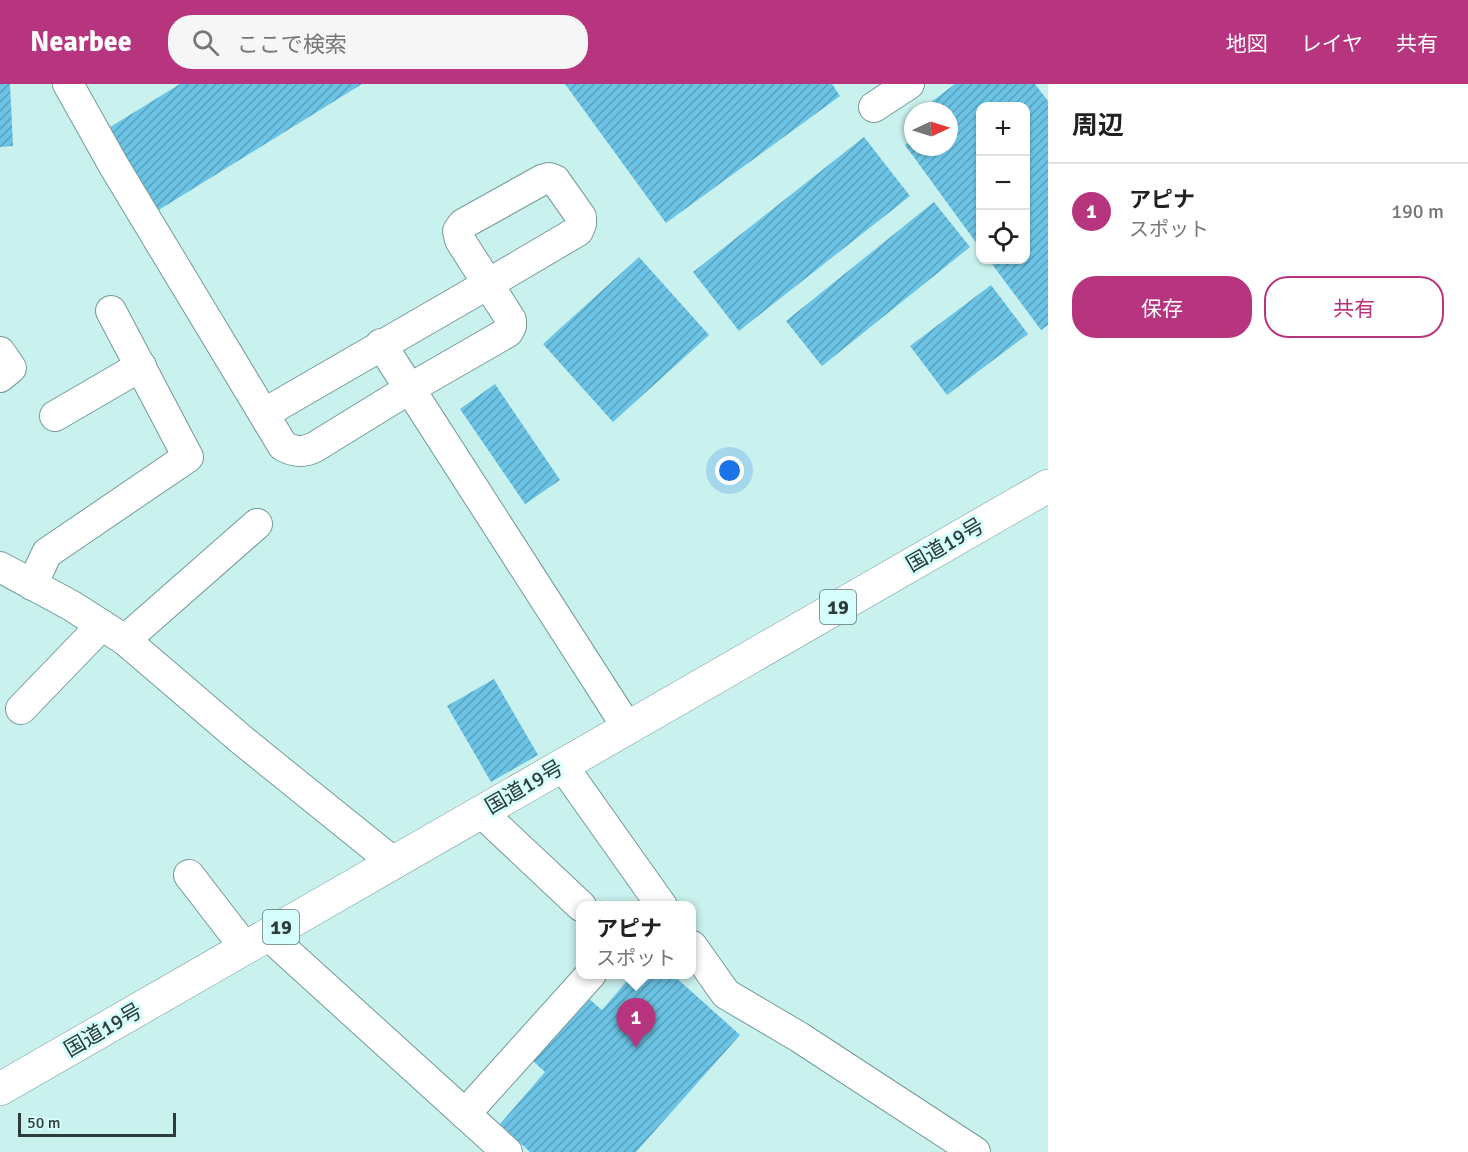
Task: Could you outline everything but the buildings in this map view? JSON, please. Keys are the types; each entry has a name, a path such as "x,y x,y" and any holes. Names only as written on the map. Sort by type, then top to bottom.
{"highway":[{"name":"国道19号","path":"0,1089 1048,486"}],"street":[{"path":"68,84 114,166 283,446 294,452 307,451 508,332 511,320 488,284 265,413"},
{"path":"874,107 909,84"},
{"path":"32,585 47,553 188,457 111,310"},
{"path":"381,344 627,727"},
{"path":"0,352 11,368 0,377"},
{"path":"55,416 141,366"},
{"path":"21,710 113,632 250,541"},
{"path":"0,567 72,606 113,632 393,862"},
{"path":"562,765 656,901"},
{"path":"481,813 576,901"},
{"path":"189,875 236,936 256,942 465,1114 507,1152"},
{"path":"696,952 726,994 799,1037 975,1152"},
{"path":"465,1114 587,979"}],"place":[{"name":"アピナ","path":"636,1048"}]}
